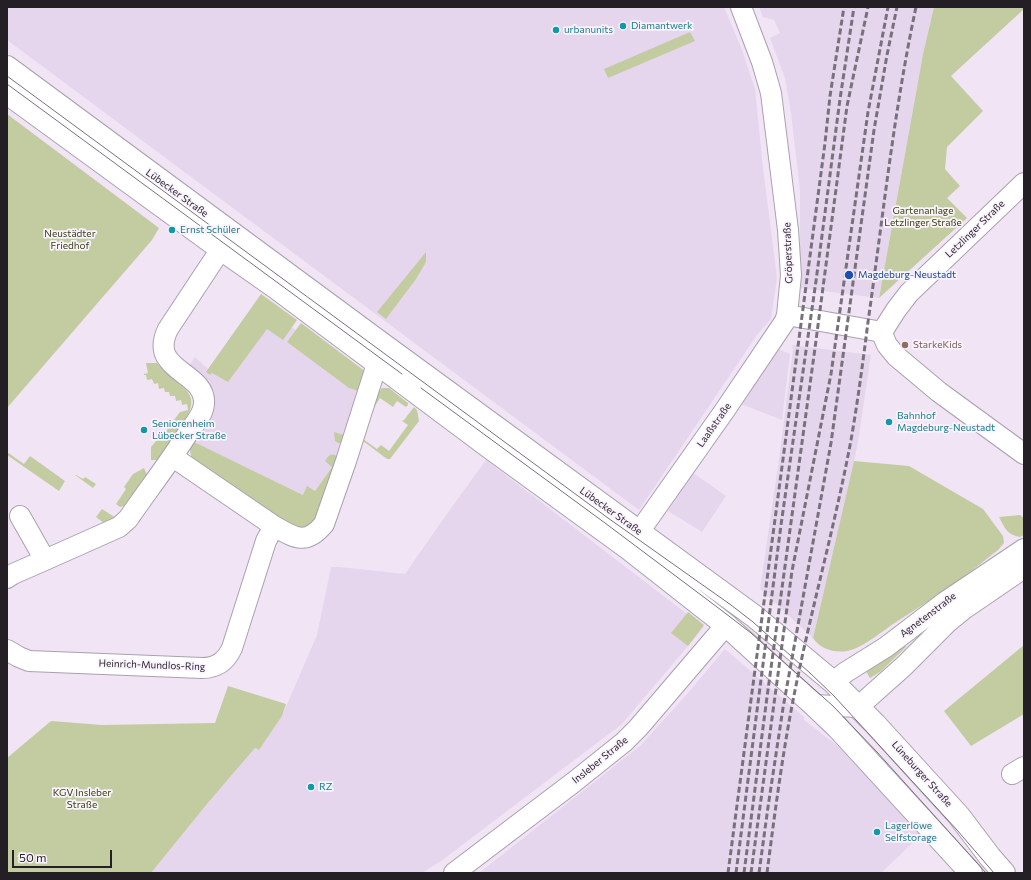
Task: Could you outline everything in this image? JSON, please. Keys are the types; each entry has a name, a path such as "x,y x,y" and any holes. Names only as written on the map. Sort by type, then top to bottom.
{"main road":[{"name":"Lübecker Straße","path":"7,67 381,355 488,447 628,548 824,705"},
{"name":"Lübecker Straße","path":"7,92 275,287 381,355 639,532 751,613 833,682"},
{"path":"833,682 832,694 824,705 838,728 971,873"},
{"name":"Lüneburger Straße","path":"833,682 890,740 959,816 1004,873"}],"street":[{"name":"Gröperstraße","path":"741,7 765,72 772,100 790,251 791,275 787,315"},
{"name":"Letzlinger Straße","path":"882,332 896,310 910,293 1024,183"},
{"path":"7,578 13,574 115,530 122,525 173,457 201,414 204,400 199,387 167,358 164,352 164,340 168,328 221,249"},
{"path":"787,315 882,332 887,345 896,356 939,392 1024,454"},
{"name":"Laaßstraße","path":"639,532 725,410 785,321 787,315"},
{"path":"173,457 291,536 302,538 313,534 324,524 381,355"},
{"path":"20,516 45,560"},
{"name":"Heinrich-Mundlos-Ring","path":"7,652 19,658 29,660 202,668 215,666 228,657 232,648 266,542 274,526"},
{"name":"Agnetenstraße","path":"833,682 891,643 948,600 1024,549"},
{"name":"Agnetenstraße","path":"858,707 904,666 964,608 1024,568"},
{"name":"Insleber Straße","path":"454,873 624,742 726,625"},
{"path":"824,705 858,707"}],"shaded area":[{"path":"7,7 724,7 742,50 755,89 763,168 777,277 771,319 757,335 639,510 7,40"},
{"path":"759,7 934,7 923,54 879,298 800,288 800,190 791,113 785,78 770,38 780,33 774,20 763,17"},
{"path":"257,301 362,380 338,458 315,491 303,495 193,442 207,420 187,369 195,357 208,369"},
{"path":"792,345 871,355 858,442 813,638 760,589 780,452 793,349"},
{"path":"778,349 790,354 782,420 741,404"},
{"path":"486,460 704,627 622,724 441,861 422,873 151,873 255,748 258,750 282,716 317,635 331,567 405,574"},
{"path":"693,473 726,496 702,532 668,511"},
{"path":"725,649 804,717 804,720 838,746 923,833 881,873 479,873 641,745"}],"green space":[{"name":"Gartenanlage Letzlinger Straße","path":"934,7 1024,7 1024,9 951,76 983,111 947,147 945,169 960,186 947,198 967,218 879,298 923,54"},
{"path":"690,32 695,41 608,78 604,69"},
{"name":"Neustädter Friedhof","path":"7,114 159,228 152,240 7,408"},
{"path":"426,252 426,262 416,279 386,319 377,312"},
{"path":"261,294 297,320 283,340 267,329 228,382 212,373 210,375 206,372"},
{"path":"301,323 366,372 343,443 338,443 335,441 334,432 344,435 358,391 349,388 287,342"},
{"path":"146,363 157,363 162,370 188,392 191,401 190,409 181,425 174,420 180,412 188,410 187,404 182,405 181,400 176,401 175,396 170,396 169,392 165,392 164,388 159,389 158,383 154,384 152,379 147,380 146,375 144,375 148,373"},
{"path":"382,388 389,388 408,403 408,405 406,407 397,401 393,407 380,398 372,411 377,394"},
{"path":"414,407 417,410 419,421 390,459 387,459 363,441 363,439 377,449 381,445 389,451 408,425 402,421"},
{"path":"172,423 179,429 157,460 151,460 151,447 161,435 163,436"},
{"path":"194,442 303,495 307,486 315,491 332,467 325,461 330,455 335,455 338,458 316,521 310,527 297,529 192,459 189,447"},
{"path":"7,452 24,464 30,456 65,481 59,491 7,455"},
{"path":"854,461 909,466 983,509 1003,536 1004,543 998,550 958,581 871,640 851,650 840,652 820,646 813,638"},
{"path":"144,468 147,475 124,506 120,507 116,504 126,489 124,487 133,474"},
{"path":"76,475 83,479 85,477 96,484 93,488"},
{"path":"102,509 116,518 105,524 96,517"},
{"path":"1020,515 1024,518 1024,535 1020,537 1009,533 999,517"},
{"path":"688,612 704,625 688,646 671,633"},
{"path":"903,643 906,647 880,672 870,678 864,668"},
{"path":"1024,645 1024,714 971,746 944,711"},
{"name":"KGV Insleber Straße","path":"228,686 286,704 282,716 259,750 255,748 151,873 7,873 7,758 51,721 102,725 215,723"}],"tram line":[{"path":"7,76 608,518 753,622 834,696 957,830 994,873"},
{"path":"7,84 402,374"},
{"path":"421,388 605,523 751,633 833,706 877,752 986,873"}],"railway":[{"path":"728,873 830,96 844,7"},
{"path":"736,873 781,525 854,7"},
{"path":"744,873 847,106 868,7"},
{"path":"751,873 792,571 831,374 868,112 888,7"},
{"path":"759,873 783,708 831,443 874,130 897,7"},
{"path":"767,873 791,711 851,440 895,124 916,7"}],"place":[{"name":"Diamantwerk","path":"623,26"},
{"name":"urbanunits","path":"556,30"},
{"name":"Ernst Schüler","path":"172,230"},
{"name":"Magdeburg-Neustadt","path":"849,275"},
{"name":"StarkeKids","path":"905,345"},
{"name":"Bahnhof Magdeburg-Neustadt","path":"889,422"},
{"name":"Seniorenheim Lübecker Straße","path":"144,430"},
{"name":"RZ","path":"311,787"},
{"name":"Lagerlöwe Selfstorage","path":"877,832"}]}
